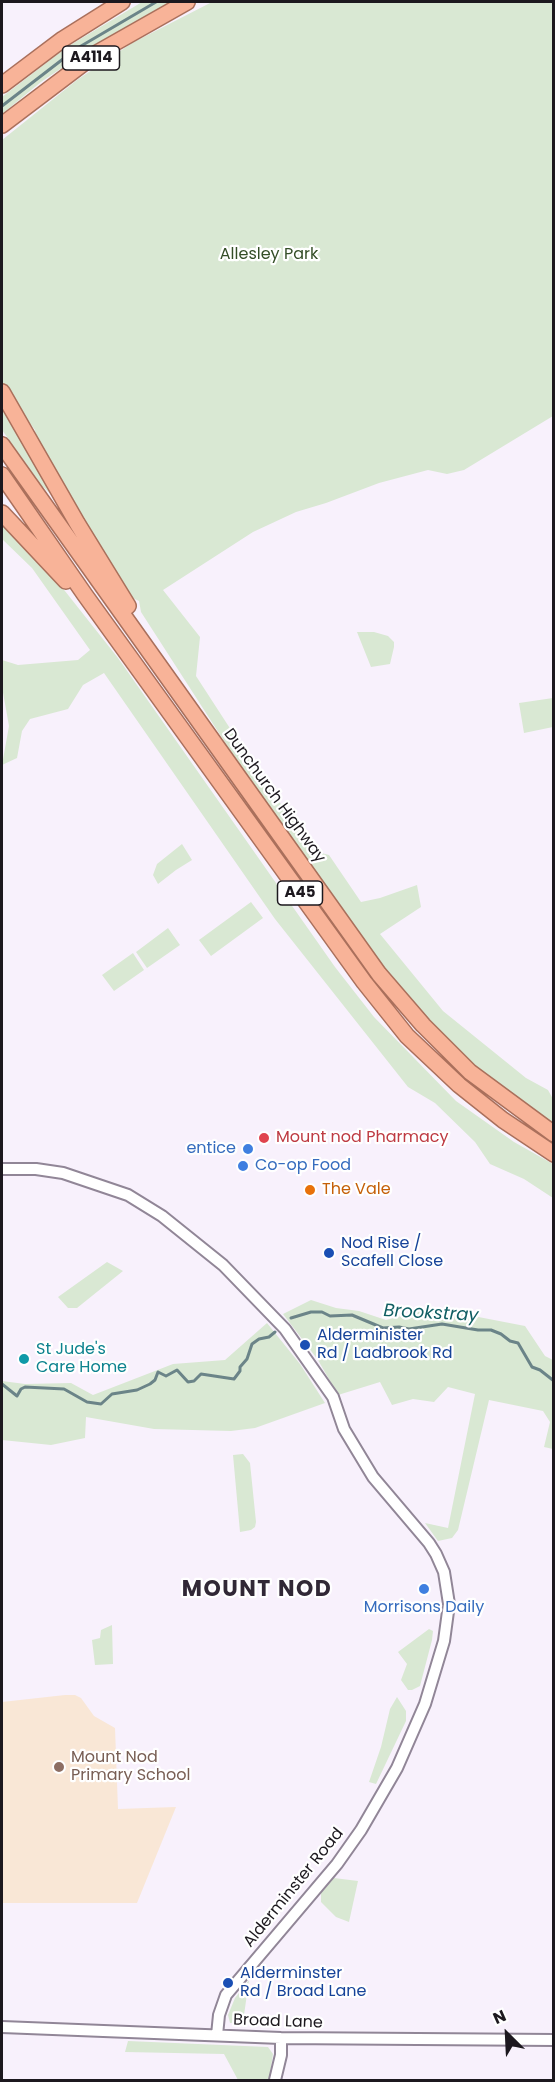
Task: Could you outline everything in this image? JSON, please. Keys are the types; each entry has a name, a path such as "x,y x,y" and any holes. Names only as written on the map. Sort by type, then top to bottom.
{"highway":[{"name":"A4114","path":"2,85 63,39 122,2"},
{"name":"A4114","path":"2,125 97,53 187,2"},
{"path":"2,392 76,523 159,657 164,673"},
{"name":"Dunchurch Highway","path":"2,445 379,974 423,1025 470,1072 554,1134"},
{"name":"A45","path":"2,475 85,595 350,963 407,1036 459,1085 503,1120 554,1154"},
{"path":"2,513 64,579 85,595"}],"street":[{"name":"Alderminster Road","path":"2,1169 36,1169 63,1173 128,1195 162,1216 223,1265 273,1314 285,1329 333,1397 344,1430 373,1477 421,1532 436,1554 444,1572 449,1615 444,1641 425,1704 385,1790 361,1830 333,1869 226,1995 219,2015 217,2035"},
{"name":"Broad Lane","path":"2,2027 281,2038 554,2040"},
{"path":"275,2080 281,2055 281,2038"}],"shaded area":[{"name":"Mount Nod Primary School","path":"75,1695 81,1698 94,1716 115,1728 118,1809 176,1807 137,1903 2,1903 2,1702"}],"green space":[{"path":"142,2 170,2 103,40 41,82 2,114 2,97 67,47"},
{"name":"Allesley Park","path":"212,2 553,2 553,416 464,470 447,474 428,470 379,483 296,512 253,532 163,590 200,637 196,676 259,773 314,851 329,855 361,902 417,885 421,907 380,934 443,1011 526,1078 548,1090 553,1099 553,1126 473,1067 393,983 262,800 141,612 139,601 126,595 37,448 35,430 2,385 2,140 77,80 132,43"},
{"path":"2,405 58,501 42,486 2,430"},
{"path":"2,524 42,562 118,658 335,967 374,1017 456,1101 514,1142 553,1164 553,1198 524,1179 490,1164 475,1142 435,1103 408,1087 275,919 104,673 83,685 68,709 30,719 22,731 17,758 2,765 9,726 2,687 2,660 18,665 78,660 90,650 32,568 2,539"},
{"path":"357,632 374,632 388,636 394,642 390,664 371,667"},
{"path":"553,698 553,727 524,733 519,703"},
{"path":"182,844 192,860 158,884 153,875 157,864"},
{"path":"251,902 263,918 211,956 199,940"},
{"path":"168,928 180,945 147,968 136,952"},
{"path":"133,953 144,970 114,991 102,975"},
{"path":"107,1262 123,1271 77,1308 68,1308 58,1297"},
{"path":"311,1300 386,1320 432,1308 525,1326 545,1356 553,1360 553,1449 544,1447 550,1422 543,1411 489,1400 458,1530 452,1538 438,1541 425,1523 448,1528 475,1394 448,1387 434,1402 413,1399 392,1405 380,1382 338,1395 318,1360 283,1314"},
{"path":"267,1323 300,1364 325,1403 255,1428 231,1431 154,1429 86,1417 85,1438 51,1445 2,1440 2,1381 25,1384 71,1383 93,1395 173,1364 225,1360"},
{"path":"243,1454 250,1463 256,1522 255,1527 251,1530 240,1532 233,1455"},
{"path":"112,1625 113,1664 95,1665 92,1640 100,1638 101,1630"},
{"path":"429,1629 433,1631 432,1640 420,1686 408,1690 401,1680 407,1664 398,1652"},
{"path":"397,1697 406,1711 406,1721 376,1784 369,1782 381,1747 390,1709"},
{"path":"334,1878 358,1881 349,1922 336,1917 321,1902 321,1893"},
{"path":"249,1980 243,2022 230,2023 228,2015 235,1998"},
{"path":"128,2041 268,2047 273,2054 269,2080 238,2080 224,2054 125,2052"}],"waterway":[{"path":"2,106 76,49 156,2"},
{"name":"Brookstray","path":"291,1318 311,1312 322,1312 330,1316 352,1315 383,1328 409,1329 442,1324 491,1330 518,1343 532,1367 554,1381"},
{"path":"2,1384 17,1396 25,1387 64,1389 87,1402 101,1404 112,1394 137,1390 150,1384 155,1380 158,1372 166,1376 177,1370 188,1382 194,1381 201,1374 234,1379 247,1359 252,1344 275,1332"}],"place":[{"name":"Mount nod Pharmacy","path":"264,1138"},
{"name":"entice","path":"248,1149"},
{"name":"Co-op Food","path":"243,1166"},
{"name":"The Vale","path":"310,1190"},
{"name":"Nod Rise / Scafell Close","path":"329,1253"},
{"name":"Alderminister Rd / Ladbrook Rd","path":"305,1345"},
{"name":"St Jude's Care Home","path":"24,1359"},
{"name":"Morrisons Daily","path":"424,1589"},
{"name":"Mount Nod Primary School","path":"59,1767"},
{"name":"Alderminster Rd / Broad Lane","path":"228,1983"}],"district":[{"name":"MOUNT NOD","path":"257,1590"}]}
